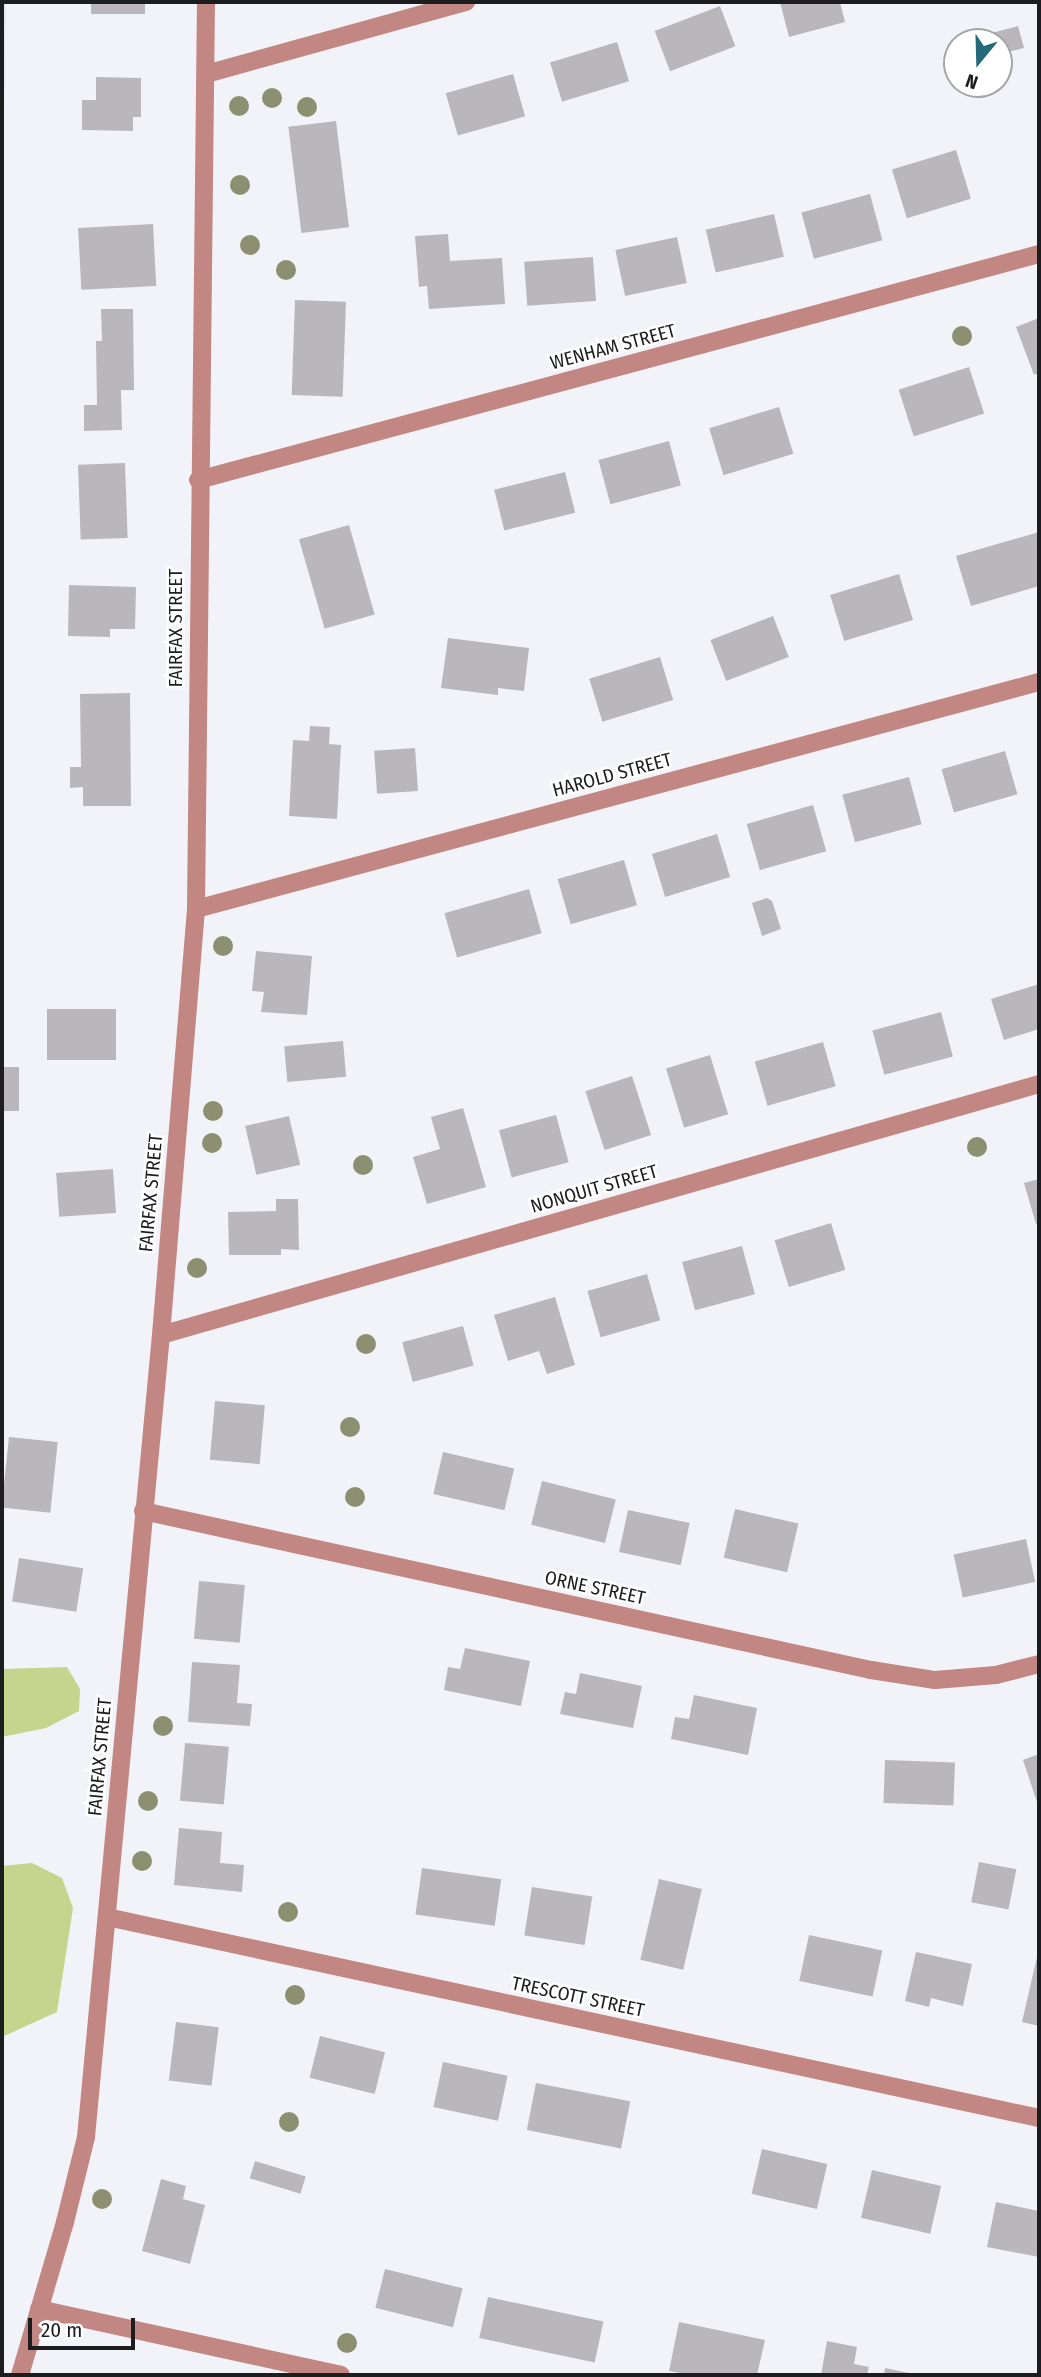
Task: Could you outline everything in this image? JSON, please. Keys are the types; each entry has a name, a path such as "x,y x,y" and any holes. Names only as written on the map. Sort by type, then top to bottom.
{"street":[{"name":"FAIRFAX STREET","path":"20,2375 65,2222 86,2137 160,1335 195,909 198,481 206,2"},
{"path":"206,74 466,2"},
{"name":"WENHAM STREET","path":"198,481 1039,254"},
{"name":"HAROLD STREET","path":"195,909 1039,682"},
{"name":"NONQUIT STREET","path":"160,1335 1039,1084"},
{"name":"ORNE STREET","path":"143,1511 871,1670 935,1680 996,1675 1039,1664"},
{"name":"TRESCOTT STREET","path":"107,1917 1039,2119"},
{"path":"39,2309 341,2375"}],"shaded area":[{"path":"2,2 6,2 2,250"}],"green space":[{"path":"67,1667 80,1689 79,1711 46,1728 2,1737 2,1669"},
{"path":"32,1863 62,1878 73,1908 57,2012 2,2037 2,1866"}],"building":[{"path":"91,2 145,2 145,14 91,14"},
{"path":"780,2 840,2 845,22 789,37"},
{"path":"720,6 735,46 670,71 655,31"},
{"path":"1018,26 1024,48 1013,51 1013,28 1011,28"},
{"path":"617,42 629,81 562,102 550,62"},
{"path":"513,74 525,116 458,136 446,93"},
{"path":"96,77 141,78 141,117 133,117 133,131 82,130 82,100 96,100"},
{"path":"336,121 349,227 301,233 288,127"},
{"path":"956,150 971,199 907,218 892,170"},
{"path":"870,194 882,240 814,259 801,212"},
{"path":"774,214 784,257 716,273 706,230"},
{"path":"153,224 156,286 81,290 78,228"},
{"path":"448,234 450,261 502,258 505,304 429,309 427,286 419,287 415,236"},
{"path":"677,237 687,283 625,296 615,250"},
{"path":"593,257 596,301 527,306 524,262"},
{"path":"295,300 346,302 343,397 292,395"},
{"path":"101,309 133,309 134,390 121,390 122,430 84,431 84,405 97,405 96,341 102,341"},
{"path":"1039,318 1039,373 1034,375 1016,327"},
{"path":"969,367 984,414 914,436 899,390"},
{"path":"779,407 793,454 724,475 709,428"},
{"path":"669,441 681,485 610,504 598,460"},
{"path":"125,463 128,538 81,540 78,465"},
{"path":"565,472 575,513 504,530 494,490"},
{"path":"349,525 375,614 325,629 299,539"},
{"path":"1039,532 1039,586 971,606 956,556"},
{"path":"899,574 913,620 844,641 830,595"},
{"path":"69,585 136,587 135,629 110,629 110,637 68,636"},
{"path":"773,616 789,657 726,681 710,640"},
{"path":"448,638 529,648 524,691 498,688 498,695 441,688"},
{"path":"660,657 673,700 602,722 589,679"},
{"path":"130,693 131,806 83,806 83,787 70,788 70,767 81,767 80,694"},
{"path":"310,726 330,727 329,744 341,745 337,819 289,816 293,740 309,741"},
{"path":"415,748 418,791 377,794 374,751"},
{"path":"1005,751 1017,794 954,812 942,769"},
{"path":"909,777 922,824 855,842 842,795"},
{"path":"813,805 826,851 760,870 747,824"},
{"path":"717,834 730,877 665,897 652,854"},
{"path":"624,860 637,905 571,924 558,879"},
{"path":"529,889 542,933 457,957 444,913"},
{"path":"767,898 772,901 781,929 762,936 752,903"},
{"path":"256,951 312,956 307,1015 261,1012 264,992 252,991"},
{"path":"1039,984 1039,1029 1004,1040 991,999"},
{"path":"47,1009 116,1009 116,1060 47,1060"},
{"path":"941,1012 953,1056 884,1075 872,1030"},
{"path":"343,1041 346,1077 287,1082 284,1046"},
{"path":"823,1042 836,1086 767,1106 755,1062"},
{"path":"710,1055 728,1114 684,1128 666,1068"},
{"path":"2,1067 19,1067 19,1111 2,1111"},
{"path":"632,1076 651,1135 605,1150 585,1091"},
{"path":"463,1108 486,1187 427,1204 413,1157 440,1149 431,1117"},
{"path":"556,1115 569,1162 512,1178 499,1130"},
{"path":"289,1116 300,1165 256,1175 245,1126"},
{"path":"113,1169 116,1213 59,1217 56,1173"},
{"path":"1039,1179 1039,1223 1036,1224 1024,1183"},
{"path":"276,1199 298,1199 299,1250 281,1249 281,1255 229,1255 228,1212 276,1211"},
{"path":"831,1223 845,1270 789,1287 775,1240"},
{"path":"742,1246 755,1294 695,1310 682,1262"},
{"path":"647,1274 660,1320 601,1337 587,1291"},
{"path":"555,1297 575,1365 547,1374 539,1351 508,1361 494,1315"},
{"path":"463,1326 474,1366 413,1382 402,1342"},
{"path":"215,1401 265,1405 260,1464 210,1460"},
{"path":"9,1437 58,1442 50,1513 2,1508"},
{"path":"443,1452 514,1468 504,1510 433,1494"},
{"path":"542,1481 616,1499 605,1543 531,1525"},
{"path":"735,1509 798,1524 787,1572 724,1558"},
{"path":"628,1510 690,1523 681,1565 619,1552"},
{"path":"1026,1539 1035,1582 963,1597 954,1554"},
{"path":"19,1558 83,1568 76,1612 12,1601"},
{"path":"199,1581 245,1585 240,1643 194,1639"},
{"path":"465,1648 530,1661 521,1706 444,1690 448,1667 460,1669"},
{"path":"192,1662 240,1665 237,1703 252,1704 250,1726 188,1722"},
{"path":"580,1673 642,1686 633,1728 560,1714 565,1692 576,1694"},
{"path":"694,1695 757,1708 748,1755 671,1739 675,1717 689,1719"},
{"path":"185,1743 229,1747 224,1805 180,1801"},
{"path":"1039,1754 1039,1808 1023,1760"},
{"path":"885,1760 955,1762 953,1805 883,1803"},
{"path":"179,1828 222,1832 220,1863 244,1865 242,1892 174,1885"},
{"path":"979,1862 1016,1869 1008,1909 971,1902"},
{"path":"422,1868 501,1879 495,1926 415,1915"},
{"path":"659,1879 702,1889 683,1970 640,1960"},
{"path":"532,1887 592,1897 585,1945 524,1935"},
{"path":"809,1935 882,1951 873,1997 799,1981"},
{"path":"1039,1948 1039,2026 1022,2022"},
{"path":"916,1952 972,1964 963,2006 931,1998 929,2007 905,2001"},
{"path":"176,2022 219,2027 211,2086 169,2081"},
{"path":"320,2036 385,2052 375,2094 310,2078"},
{"path":"443,2062 508,2076 498,2121 433,2107"},
{"path":"536,2083 630,2101 621,2148 527,2130"},
{"path":"762,2149 827,2164 817,2209 752,2194"},
{"path":"255,2161 306,2176 300,2194 250,2178"},
{"path":"872,2170 941,2186 930,2234 861,2218"},
{"path":"161,2179 186,2186 183,2199 205,2205 190,2264 142,2251"},
{"path":"996,2202 1039,2211 1039,2257 987,2247"},
{"path":"385,2269 463,2288 453,2327 375,2308"},
{"path":"488,2297 603,2322 595,2363 479,2338"},
{"path":"679,2322 765,2340 757,2375 691,2375 669,2371"},
{"path":"827,2341 857,2347 854,2364 869,2367 867,2375 821,2375"},
{"path":"885,2368 914,2374 914,2375 884,2375"}]}
